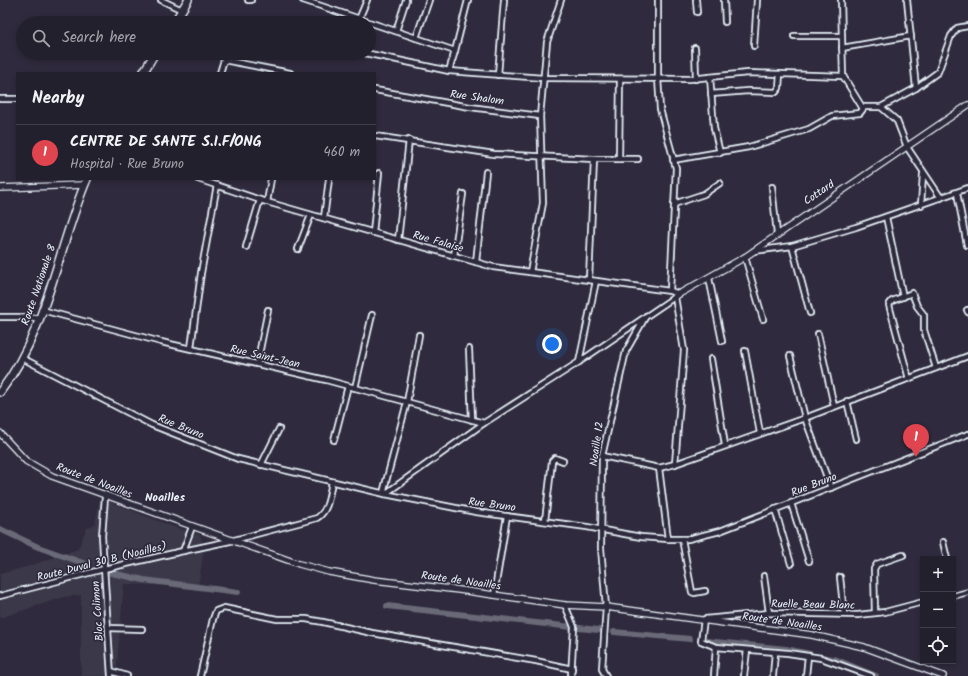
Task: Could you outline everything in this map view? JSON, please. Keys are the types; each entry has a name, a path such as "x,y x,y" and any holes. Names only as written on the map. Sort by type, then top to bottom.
{"main road":[{"path":"178,16 188,0"},
{"path":"144,72 151,60"},
{"name":"Route Nationale 8","path":"0,392 22,358 39,319 86,182"}],"street":[{"path":"161,0 182,10"},
{"path":"303,0 349,16"},
{"path":"359,16 367,0"},
{"path":"396,31 406,0"},
{"path":"416,38 429,0"},
{"path":"448,71 455,51 468,0"},
{"path":"498,75 504,0"},
{"path":"530,272 543,204 540,116 542,78 547,42 561,0"},
{"path":"658,0 658,78 660,109 676,176 670,290"},
{"path":"696,0 697,12"},
{"path":"724,0 725,22"},
{"path":"754,46 757,0"},
{"path":"673,160 749,147 809,129 832,116 860,113 863,110 862,107 843,76 841,0"},
{"path":"907,0 916,88"},
{"path":"376,25 455,51"},
{"path":"862,107 880,107 916,88 940,69 946,48 957,28 968,26"},
{"path":"794,36 842,36"},
{"path":"842,48 911,36"},
{"path":"694,48 696,78"},
{"path":"376,55 448,71 542,78 696,78 748,73 843,76"},
{"path":"220,72 224,60 285,72"},
{"path":"711,94 748,91 776,92 779,88 780,74"},
{"path":"710,77 714,128 720,153"},
{"path":"619,159 620,79"},
{"name":"Rue Shalom","path":"376,90 470,107 540,116"},
{"path":"0,99 16,99"},
{"name":"Cottard","path":"677,296 745,257 968,105"},
{"path":"880,107 897,122 907,147 923,174 941,198"},
{"path":"376,136 494,154 594,159 638,159"},
{"path":"398,240 409,140"},
{"path":"589,280 594,159"},
{"path":"476,262 486,172"},
{"path":"373,232 379,173"},
{"path":"921,205 923,174"},
{"name":"Rue Falaise","path":"201,180 260,200 492,267 670,290 677,296"},
{"path":"267,202 271,180"},
{"path":"324,218 329,180"},
{"path":"0,188 86,182"},
{"path":"674,204 704,194 720,183"},
{"path":"191,348 201,273 217,185"},
{"path":"772,186 777,234"},
{"path":"754,251 792,246 886,217 968,188"},
{"path":"957,193 967,245"},
{"path":"454,256 463,194"},
{"path":"246,247 260,200"},
{"path":"298,249 311,215"},
{"path":"886,217 902,298"},
{"path":"792,246 810,313"},
{"path":"745,257 763,319"},
{"path":"710,278 722,341"},
{"path":"579,362 596,281"},
{"path":"909,379 889,309 892,301 913,294 917,306 924,313 924,330 936,368"},
{"path":"384,494 484,423 579,362 677,296 684,350 675,464"},
{"name":"Rue Saint-Jean","path":"42,310 348,386 484,423"},
{"path":"257,364 268,310"},
{"path":"355,388 372,315"},
{"name":"Noaille 12","path":"606,676 602,669 606,607 602,571 602,456 626,351 646,316"},
{"path":"0,317 29,317 39,319"},
{"path":"818,334 834,406"},
{"path":"384,494 407,402 419,335"},
{"path":"469,349 472,420"},
{"path":"745,351 760,433"},
{"path":"790,356 805,418 831,488"},
{"path":"602,456 659,468 675,464 725,445 805,418 968,356"},
{"name":"Rue Bruno","path":"22,358 152,425 238,459 384,494 476,512 601,529 641,537 682,539 720,531 968,434"},
{"path":"711,359 725,445"},
{"path":"334,440 348,386"},
{"path":"847,401 856,439"},
{"path":"262,464 279,429"},
{"name":"Route de Noailles","path":"0,433 26,461 52,476 105,497 230,541 299,564 329,572 565,605 606,607 812,635 864,647 943,676"},
{"path":"545,521 552,461 555,458 564,461"},
{"path":"659,468 668,539"},
{"path":"183,552 317,518 323,514 327,506 332,482"},
{"name":"Bloc Colimon","path":"105,497 102,536 111,674"},
{"path":"791,503 809,561"},
{"path":"775,509 791,564"},
{"path":"494,595 507,516"},
{"name":"Route Duval 30 B (Noailles)","path":"0,596 104,569 183,552 192,527"},
{"path":"682,539 692,592 706,591"},
{"path":"943,542 946,556"},
{"path":"875,613 874,569 878,564 903,555"},
{"path":"764,576 769,613"},
{"path":"840,577 844,614"},
{"path":"956,594 968,592"},
{"name":"Ruelle Beau Blanc","path":"702,619 769,613 875,613 920,603"},
{"path":"565,605 574,627 571,676"},
{"path":"200,676 213,619 216,611 224,608 277,619 306,619 372,633 536,661 572,669"},
{"path":"702,619 701,641 716,648 808,656 841,664 871,676"},
{"path":"108,628 142,629"},
{"path":"714,676 716,648"},
{"path":"744,676 747,650"},
{"path":"773,676 775,652"},
{"path":"806,676 808,656"},
{"path":"111,674 127,676"}],"shaded area":[{"path":"100,498 174,527 200,535 204,549 198,587 124,584 116,676 81,676 81,595 64,597 0,618 0,574 29,566 78,549 86,529 95,524"}],"waterway":[{"path":"0,529 38,547 86,564"},
{"path":"102,571 144,580 238,592"},
{"path":"387,606 572,627"},
{"path":"579,628 599,630"},
{"path":"614,632 690,639"},
{"path":"705,641 786,649 810,654"},
{"path":"821,657 837,660 876,676"}],"place":[{"name":"CENTRE DE SANTE S.I.F/ONG","path":"916,457"}],"district":[{"name":"Noailles","path":"165,497"}]}
